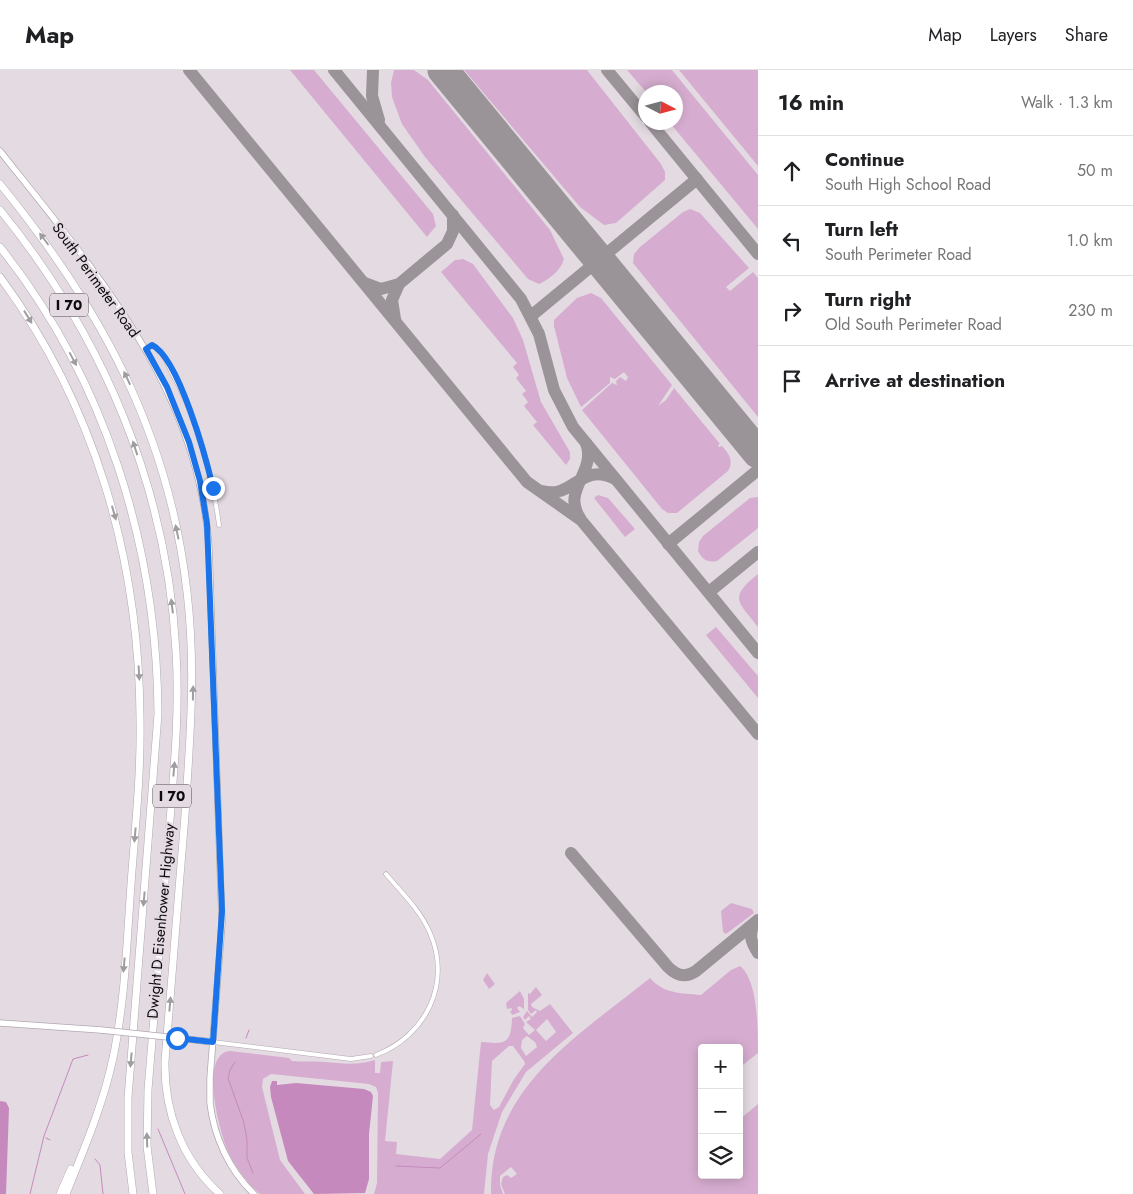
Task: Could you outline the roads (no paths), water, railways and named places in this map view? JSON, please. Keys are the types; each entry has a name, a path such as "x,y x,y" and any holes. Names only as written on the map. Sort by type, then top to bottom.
{"highway":[{"path":"0,184 72,278 117,356 152,440 177,532 190,615 192,704 165,1061 166,1087 172,1119 182,1144 196,1168 220,1194"},
{"name":"Dwight D Eisenhower Highway","path":"0,210 27,244 61,293 90,342 115,392 153,508 170,590 176,648 177,722 148,1090 147,1146 153,1194"},
{"name":"Dwight D Eisenhower Highway","path":"0,247 60,335 105,428 131,506 150,598 156,657 158,714 128,1098 128,1152 134,1194"},
{"path":"0,277 51,355 87,432 117,523 131,596 139,690 139,781 119,1024 106,1086 66,1194"},
{"path":"60,1194 106,1086"}],"street":[{"name":"South Perimeter Road","path":"0,152 93,271 146,349 167,387 189,442 200,481 207,524 222,911 210,1092 214,1127 230,1163 254,1194"},
{"path":"146,349 152,345 164,357 195,422 213,488 218,526"},
{"path":"0,1023 101,1030 351,1059 374,1055 399,1044 421,1022 435,995 438,974 436,951 430,933 386,874"}],"waterway":[{"path":"246,1038 249,1030"},
{"path":"30,1194 44,1136 73,1059 88,1055"},
{"path":"235,1062 228,1078 244,1123 247,1140 247,1158 253,1173"},
{"path":"158,1129 185,1194"},
{"path":"396,1166 440,1168 481,1134"},
{"path":"46,1138 50,1140"},
{"path":"95,1159 100,1165 103,1194"}]}
